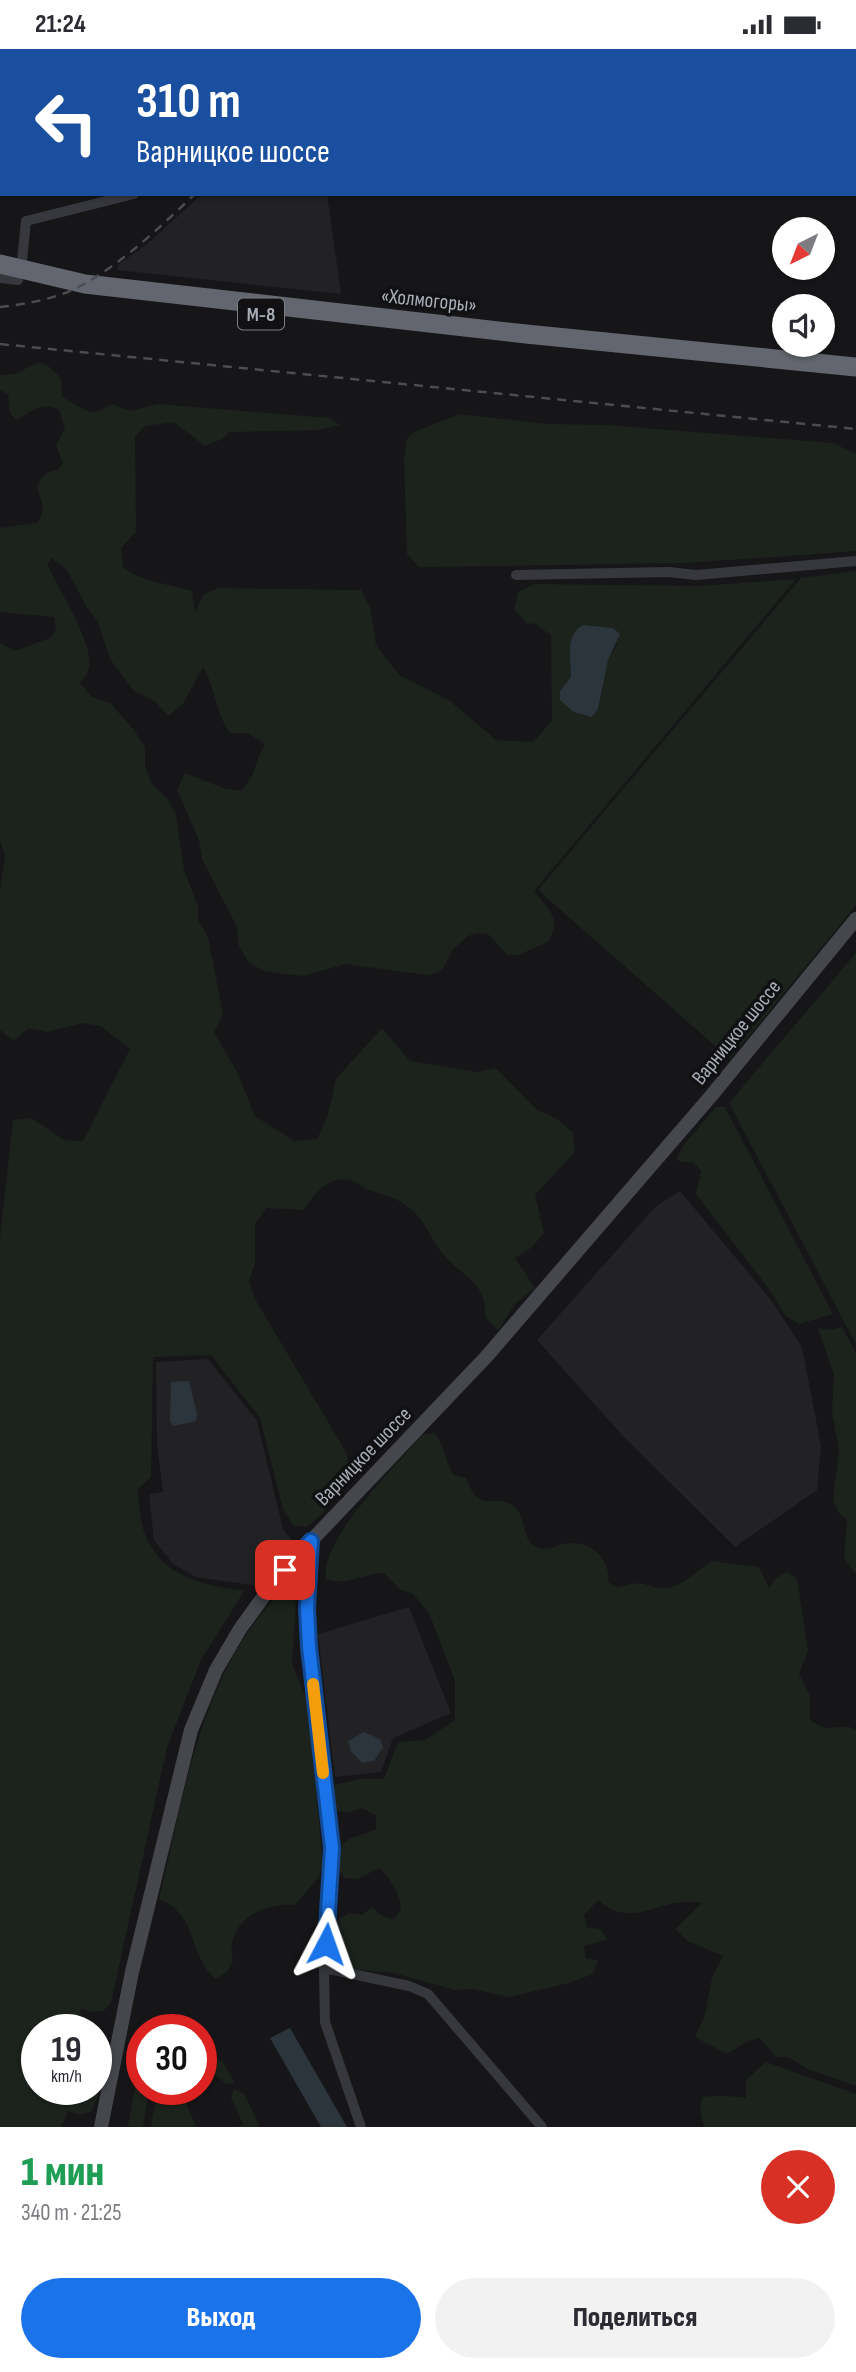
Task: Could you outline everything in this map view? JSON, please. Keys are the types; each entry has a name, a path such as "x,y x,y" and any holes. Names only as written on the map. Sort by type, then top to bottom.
{"highway":[{"name":"«Холмогоры»","path":"0,264 10,276 52,288 177,305 856,379"},
{"name":"«Холмогоры»","path":"10,276 425,323 856,367"}],"street":[{"path":"10,276 26,221 126,196"},
{"path":"516,575 669,572 696,575 856,561"},
{"name":"Варницкое шоссе","path":"101,2127 132,1972 191,1730 216,1669 240,1629 272,1585 311,1541 486,1357 707,1102 856,919"},
{"path":"311,1541 307,1608 310,1654 332,1848 324,1968 325,2022 361,2127"},
{"path":"324,1968 409,1986 428,1994 542,2127"}],"shaded area":[{"path":"200,196 327,196 341,294 117,270 119,264 146,245"},
{"path":"39,362 61,378 62,397 87,411 96,412 112,404 130,411 158,404 329,418 340,425 319,430 229,432 222,439 205,446 174,422 145,426 135,436 136,532 121,548 123,567 148,580 192,591 195,612 204,594 219,588 361,590 370,607 376,645 399,675 450,701 496,740 533,742 552,721 551,635 535,624 526,623 514,609 518,592 534,584 700,586 796,579 534,891 549,909 554,920 548,942 518,955 508,955 488,934 477,933 468,936 453,949 444,967 437,973 427,975 345,964 304,976 265,971 249,963 239,946 237,927 202,859 199,840 177,790 185,773 223,788 241,791 250,779 265,744 248,733 230,733 221,717 203,667 183,704 168,716 156,702 134,691 110,659 98,622 86,606 67,570 52,558 47,564 86,645 89,668 80,683 92,697 110,703 134,730 145,747 145,766 152,784 167,798 176,815 184,870 198,906 198,920 208,937 223,1015 214,1032 237,1072 255,1116 294,1141 317,1139 327,1118 336,1079 382,1028 410,1061 477,1072 496,1068 537,1110 557,1119 572,1132 575,1152 535,1195 544,1233 531,1248 515,1258 535,1288 516,1303 498,1330 485,1317 485,1305 478,1288 443,1254 416,1214 400,1202 353,1181 342,1179 322,1187 304,1210 266,1208 255,1224 255,1263 249,1281 255,1299 347,1454 345,1476 337,1495 306,1527 293,1525 283,1509 260,1418 211,1355 153,1357 151,1477 137,1490 145,1534 165,1563 188,1578 244,1591 201,1660 167,1747 111,2003 103,2011 91,2012 80,2008 81,2014 21,2014 21,2105 94,2105 92,2111 80,2115 68,2111 61,2127 0,2127 0,1239 13,1120 31,1118 64,1140 83,1141 130,1049 101,1026 83,1023 47,1032 28,1028 14,1041 0,1030 0,892 5,854 0,841 0,643 15,651 50,638 56,630 54,617 0,612 0,528 37,523 42,509 37,487 44,475 58,470 63,463 56,445 65,428 59,410 47,406 37,408 16,420 10,413 8,394 0,390 0,375 15,374","holes":["583,625 593,626 618,643 608,660 598,709 560,691 571,677 569,648"]},
{"path":"460,414 547,424 606,425 833,443 856,454 856,551 687,563 419,567 407,554 404,459 407,439 414,432"},
{"path":"856,571 856,905 730,1059 538,890 801,578"},
{"path":"583,625 613,628 620,634 608,660 598,709 592,717 574,712 560,700 560,691 571,677 571,641"},
{"path":"856,953 856,1344 729,1103"},
{"path":"716,1107 725,1107 833,1314 799,1324 786,1316 769,1289 696,1194 701,1171 693,1162 680,1162 677,1158 683,1146"},
{"path":"680,1191 771,1300 802,1347 821,1446 817,1490 735,1547 623,1436 537,1340 656,1206"},
{"path":"842,1327 856,1353 856,1574 844,1558 847,1520 838,1512 833,1500 839,1449 832,1412 834,1375 818,1328 830,1330"},
{"path":"208,1359 257,1421 283,1529 294,1543 259,1586 196,1577 173,1564 154,1540 149,1494 163,1492 157,1444 156,1362"},
{"path":"189,1381 197,1414 196,1421 173,1426 170,1421 171,1382"},
{"path":"434,1433 454,1475 466,1478 471,1490 482,1500 505,1502 517,1509 531,1543 541,1549 568,1543 588,1546 604,1561 608,1582 618,1588 635,1584 673,1587 711,1561 759,1567 769,1588 776,1578 787,1572 797,1578 808,1651 799,1674 810,1696 810,1719 823,1727 850,1727 856,1730 856,2086 808,2069 788,2057 776,2057 760,2038 748,2041 727,2054 695,2037 705,2015 712,1978 723,1956 688,1941 675,1929 702,1903 686,1902 624,1913 611,1909 598,1900 584,1915 587,1927 600,1929 608,1939 584,1946 586,1958 598,1961 593,1974 569,1983 509,1997 472,1989 455,1990 394,1973 353,1969 341,1966 331,1957 330,1944 338,1920 349,1913 362,1915 372,1907 382,1916 394,1919 401,1909 394,1887 379,1868 357,1879 345,1878 337,1868 344,1843 376,1829 376,1815 362,1808 350,1812 334,1811 331,1798 335,1785 360,1779 384,1779 398,1742 425,1740 455,1720 455,1681 429,1613 413,1594 401,1590 384,1573 348,1581 326,1579 327,1562 347,1524 362,1504 422,1435"},
{"path":"283,1590 290,1591 296,1603 292,1664 308,1704 323,1866 318,1878 295,1905 258,1911 240,1926 234,1936 233,1961 227,1972 216,1979 201,1959 181,1915 159,1899 188,1775 215,1695 233,1657 255,1622"},
{"path":"409,1607 451,1713 393,1738 381,1772 335,1777 318,1634"},
{"path":"364,1732 380,1739 383,1747 374,1761 362,1763 351,1751 348,1741"},
{"path":"290,2028 347,2127 321,2127 270,2038"},
{"path":"217,2060 222,2061 234,2082 226,2084 217,2076"},
{"path":"766,2062 856,2094 856,2127 704,2127 700,2110 702,2097 746,2098 746,2080"},
{"path":"234,2089 244,2094 260,2127 238,2127 243,2124 231,2098"},
{"path":"132,2105 147,2105 143,2127 128,2126"},
{"path":"155,2105 187,2105 196,2127 151,2127"}],"railway":[{"path":"0,307 44,300 84,284 128,254 193,196"},
{"path":"0,344 856,429"}],"slow traffic":[{"path":"313,1684 323,1773"}],"route":[{"path":"285,1570 311,1541 307,1608 309,1647 332,1848 326,1944"}]}
